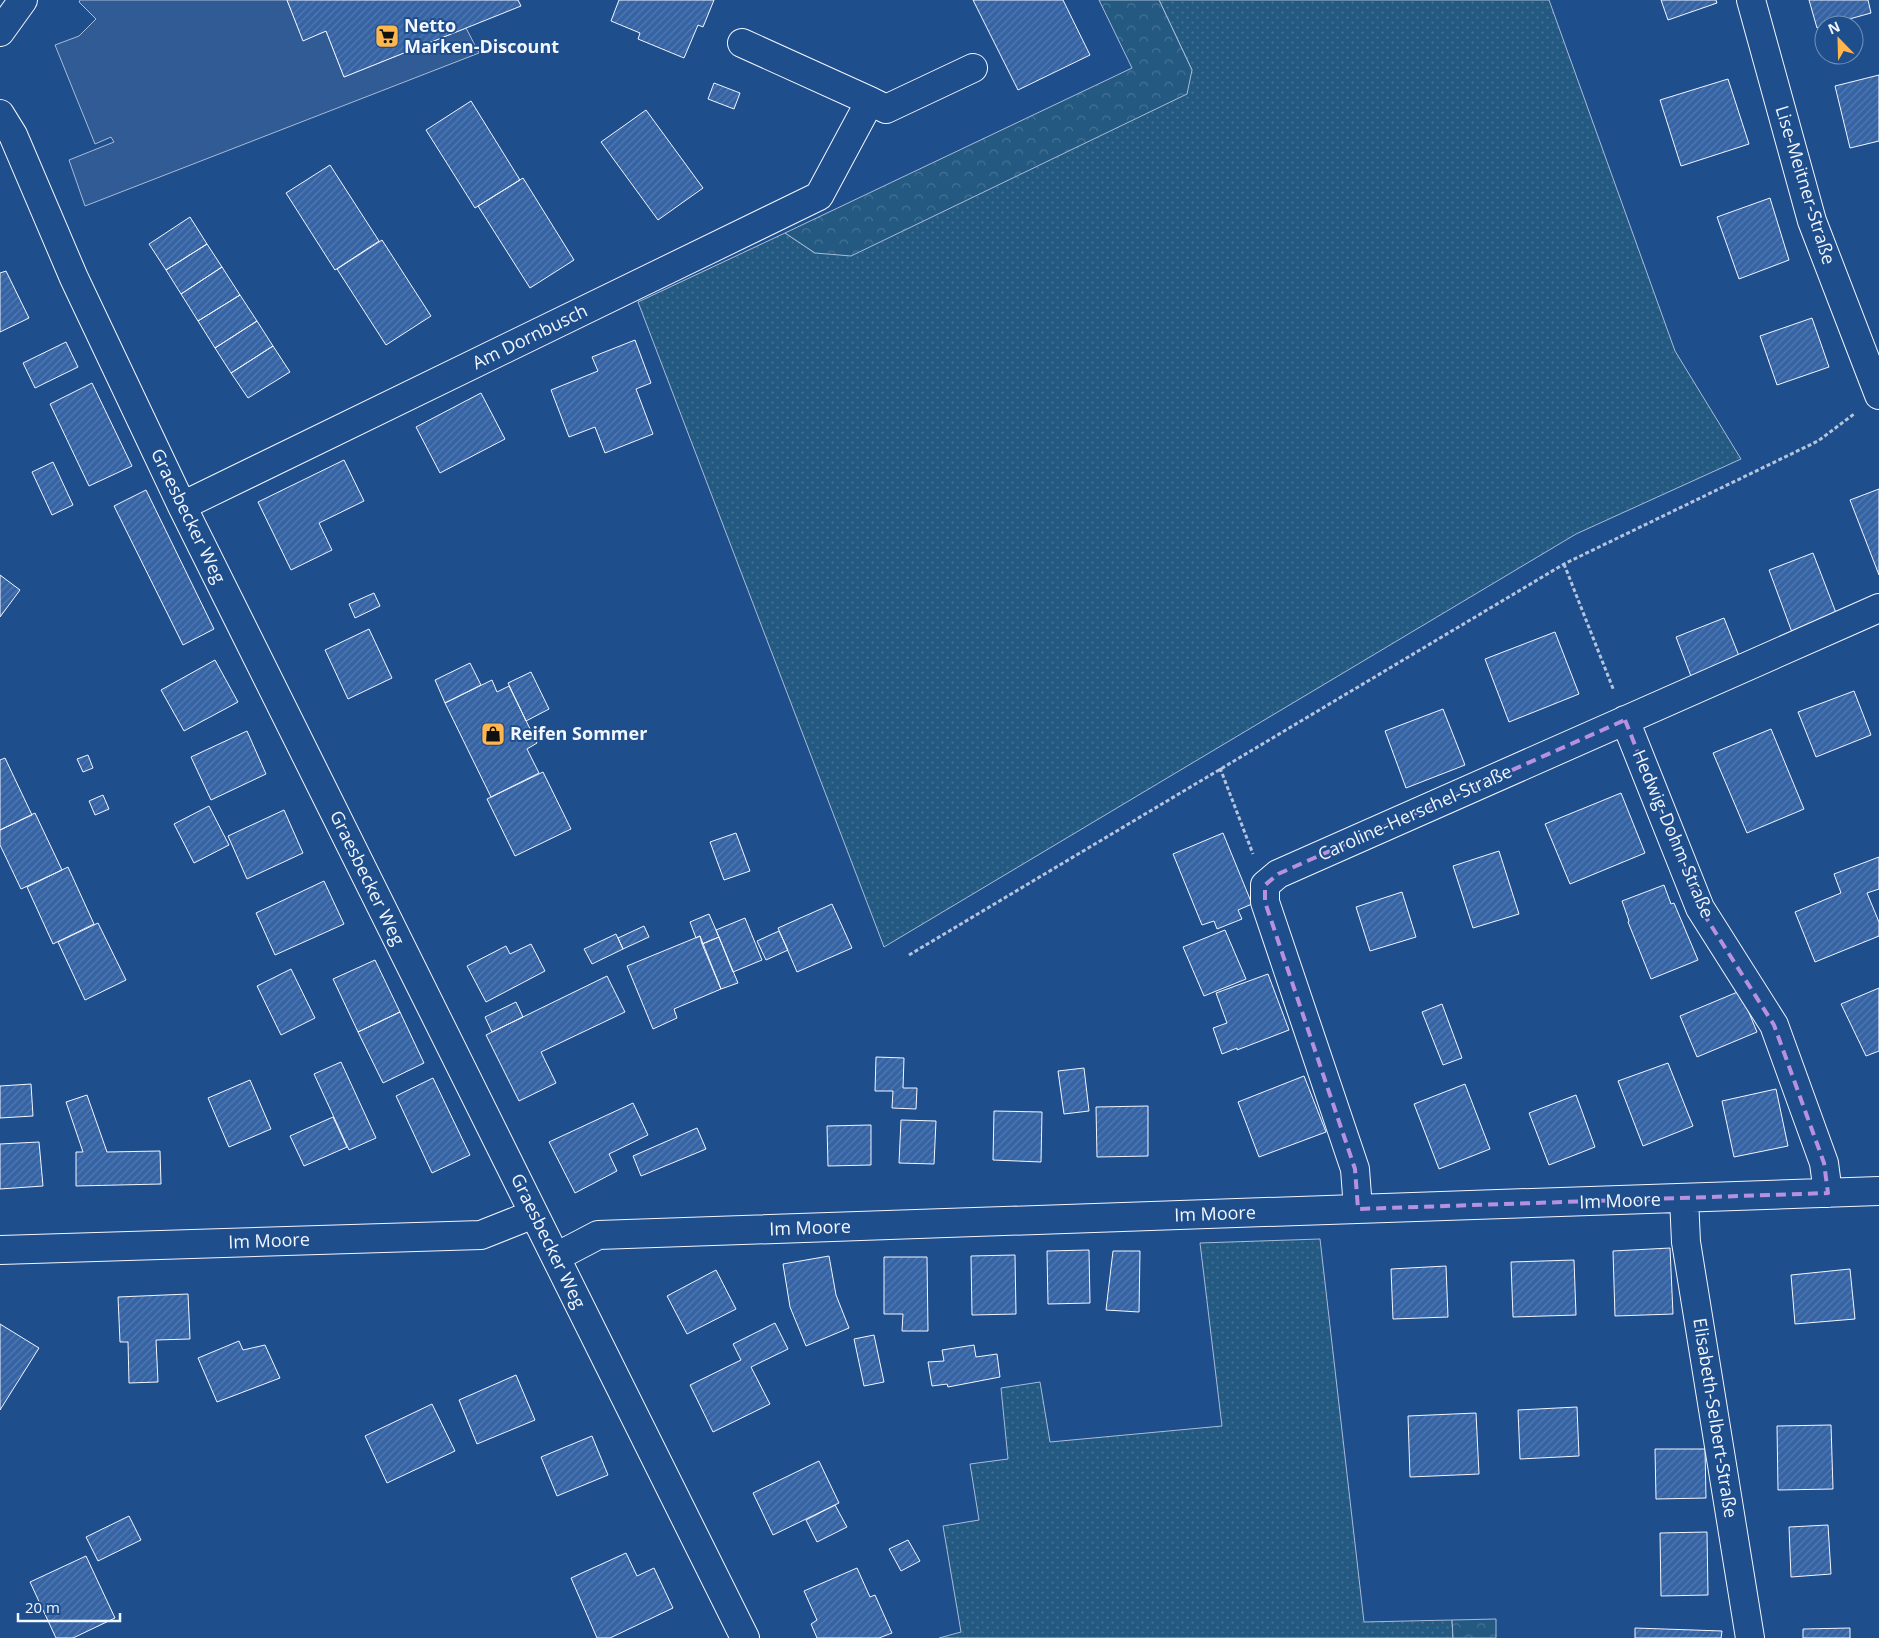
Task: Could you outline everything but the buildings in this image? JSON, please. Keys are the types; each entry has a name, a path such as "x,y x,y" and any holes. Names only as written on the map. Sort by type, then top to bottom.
{"street":[{"path":"0,32 23,0"},
{"name":"Lise-Meitner-Straße","path":"1751,0 1812,221 1879,395"},
{"path":"742,43 886,109 973,68"},
{"name":"Am Dornbusch","path":"182,506 820,196 870,101"},
{"name":"Graesbecker Weg","path":"0,114 13,135 74,278 182,506 745,1638"},
{"name":"Caroline-Herschel-Straße","path":"1265,885 1278,874 1879,608"},
{"name":"Hedwig-Dohm-Straße","path":"1625,720 1700,908 1774,1025 1824,1163 1828,1193"},
{"path":"1265,885 1265,902 1355,1169 1358,1209"},
{"name":"Im Moore","path":"556,1257 598,1235 1879,1191"},
{"name":"Elisabeth-Selbert-Straße","path":"1684,1198 1686,1242 1750,1638"},
{"name":"Im Moore","path":"0,1250 481,1235 534,1214"}],"path":[{"path":"909,955 1564,564 1818,441 1856,412"},
{"path":"1564,564 1625,720"},
{"path":"1220,768 1265,885"}],"highlighted area":[{"path":"1625,720 1700,908 1774,1025 1824,1163 1828,1193 1358,1209 1355,1169 1265,902 1265,885 1278,874"}],"green space":[{"path":"1099,0 1159,0 1192,70 1187,94 851,256 815,253 785,233 1132,68"},
{"path":"1159,0 1549,0 1675,351 1741,459 1576,534 884,947 638,302 785,233 815,253 1192,70"},
{"path":"1320,1239 1364,1622 1452,1620 1453,1638 939,1638 961,1632 943,1526 979,1520 970,1464 1008,1459 1001,1388 1040,1382 1050,1442 1222,1426 1200,1243"},
{"path":"1496,1619 1496,1638 1453,1638 1452,1620"}],"shaded area":[{"path":"80,0 287,0 303,40 326,31 344,77 466,28 479,53 85,206 69,160 114,142 111,137 95,144 55,45 79,36 96,19 79,2"}],"place":[{"name":"Netto Marken-Discount","path":"387,36"},
{"name":"Reifen Sommer","path":"493,734"}]}
